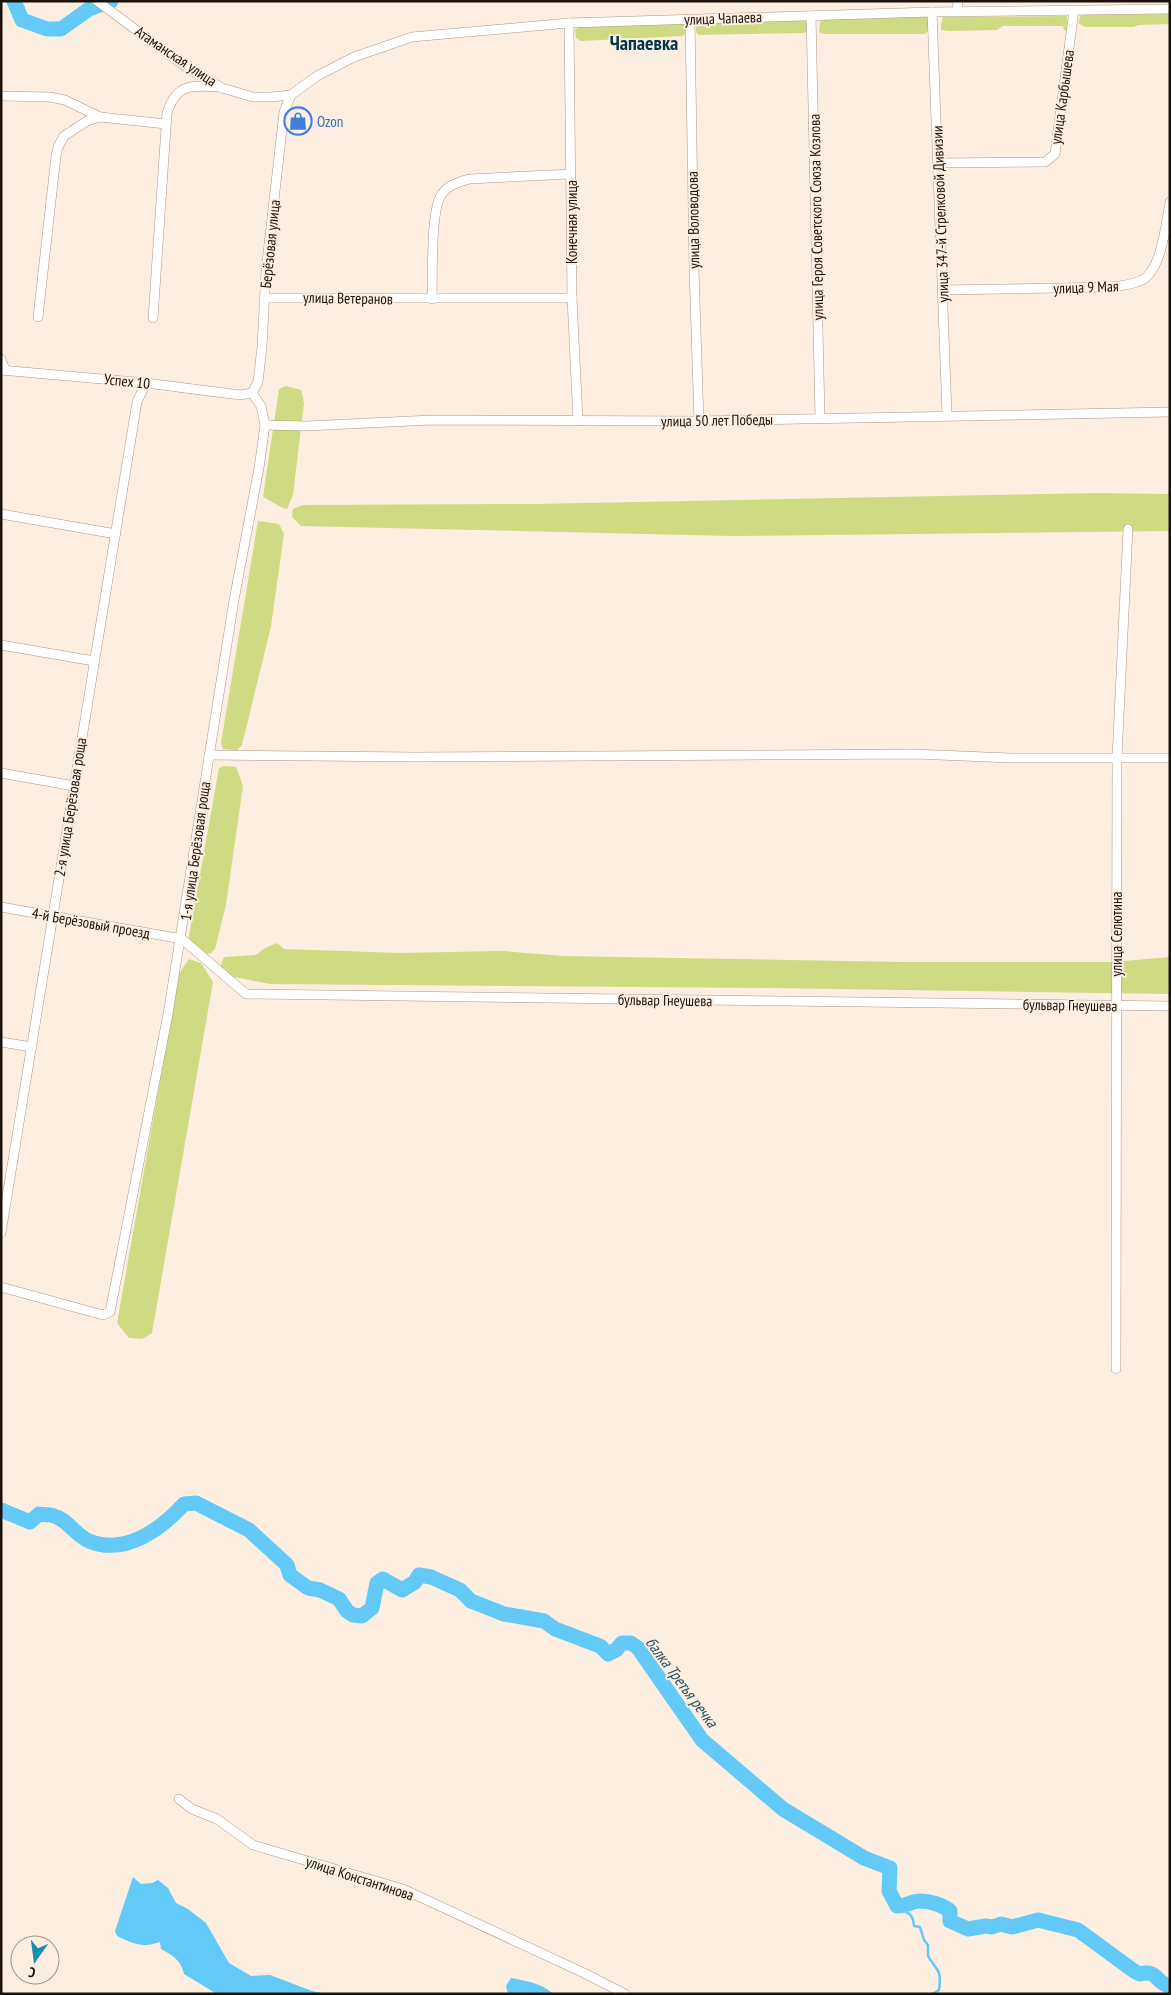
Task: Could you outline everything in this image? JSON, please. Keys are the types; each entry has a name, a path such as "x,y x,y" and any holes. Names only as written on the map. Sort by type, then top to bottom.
{"street":[{"name":"Атаманская улица","path":"98,1 186,66 222,88 253,96 271,98 291,94"},
{"path":"957,12 958,1"},
{"name":"улица Чапаева","path":"291,94 317,76 354,57 412,37 569,23 932,12 1170,9"},
{"name":"улица Карбышева","path":"938,163 1045,162 1055,154 1074,10"},
{"name":"улица 347-й Стрелковой Дивизии","path":"932,12 947,416"},
{"name":"улица Героя Советского Союза Козлова","path":"811,16 820,418"},
{"name":"улица Воловодова","path":"690,19 694,269 699,420"},
{"name":"Конечная улица","path":"569,23 572,298 578,421"},
{"path":"153,318 166,124 170,101 177,92 188,86 222,88"},
{"name":"Берёзовая улица","path":"252,393 258,382 262,347 266,272 284,112 291,94"},
{"path":"1,96 49,97 65,100 100,117 166,124"},
{"path":"38,317 58,147 64,136 71,130 87,121 100,117"},
{"path":"432,299 436,210 442,194 455,183 469,179 571,174"},
{"name":"улица 9 Мая","path":"943,290 1112,287 1144,280 1152,272 1158,260 1170,202"},
{"name":"улица Ветеранов","path":"265,298 572,298"},
{"path":"1,359 3,370"},
{"name":"Успех 10","path":"3,370 146,383 240,395 252,393"},
{"name":"2-я улица Берёзовая роща","path":"1,1233 6,1174 32,1047 137,402 146,383"},
{"name":"1-я улица Берёзовая роща","path":"1,1288 103,1314 110,1312 182,939 234,600 255,496 265,425 261,406 252,393"},
{"name":"улица 50 лет Победы","path":"265,425 306,426 432,420 699,420 1170,412"},
{"path":"1,514 116,534"},
{"name":"улица Селютина","path":"1116,1370 1117,757 1128,530"},
{"path":"1,645 94,661"},
{"path":"209,755 417,757 914,754 1011,758 1170,758"},
{"path":"1,773 74,786"},
{"name":"4-й Берёзовый проезд","path":"1,907 182,939"},
{"name":"бульвар Гнеушева","path":"182,939 246,994 1170,1006"},
{"path":"1,1042 32,1047"},
{"name":"улица Константинова","path":"179,1799 192,1809 217,1820 253,1845 403,1890 584,1972 625,1994"}],"green space":[{"path":"1170,14 1170,24 1138,25 1134,27 1085,27 1078,23 1081,15"},
{"path":"924,16 928,18 929,30 925,34 824,34 819,32 820,22 823,19"},
{"path":"1067,16 1067,31 1064,30 1063,26 1003,26 997,30 941,30 943,17"},
{"path":"804,19 807,32 803,33 698,35 696,32 696,24 699,22"},
{"path":"681,23 685,25 685,34 682,36 581,41 576,38 575,30 579,27"},
{"path":"286,386 301,390 304,403 293,495 287,509 263,497 279,389"},
{"path":"1096,493 1170,494 1170,531 732,536 301,526 292,517 293,509 303,505 536,504"},
{"path":"258,521 279,524 284,534 271,626 242,745 237,750 223,749 221,743"},
{"path":"224,766 236,767 243,786 226,905 215,949 210,954 199,953 188,942 219,768"},
{"path":"277,943 284,949 399,953 503,951 563,956 901,962 1113,962 1170,957 1170,994 771,988 270,984 234,977 219,970 224,957 256,955 265,948"},
{"path":"189,959 201,963 213,982 152,1333 142,1339 129,1338 117,1323 179,974"}],"water":[{"path":"133,1877 141,1884 152,1883 158,1880 168,1888 176,1903 188,1909 206,1923 229,1963 251,1976 270,1975 312,1991 326,1994 217,1994 184,1974 178,1962 161,1949 160,1942 148,1945 138,1944 117,1936 115,1931"},
{"path":"511,1978 539,1985 553,1994 508,1994 506,1986"}],"waterway":[{"path":"14,1 22,20 47,29 61,29 89,9 111,1"},
{"name":"балка Третья речка","path":"1,1510 30,1522 39,1514 52,1515 63,1520 84,1539 102,1545 116,1545 141,1538 165,1522 184,1504 196,1503 249,1530 287,1565 290,1575 308,1588 320,1590 339,1599 347,1611 353,1615 362,1616 372,1608 377,1583 383,1579 402,1590 415,1582 419,1575 431,1577 460,1590 471,1601 504,1614 544,1621 555,1629 600,1646 608,1654 616,1650 622,1643 631,1643 638,1648 702,1740 783,1809 864,1858 890,1868 889,1891 897,1906 917,1901 936,1904 950,1911 950,1921 968,1929 992,1927 1001,1924 1012,1927 1038,1920 1078,1930 1134,1971 1140,1974 1150,1973 1165,1985 1170,1986"},
{"path":"897,1906 911,1916 914,1926 920,1927 924,1940 928,1945 928,1956 938,1971 940,1978 939,1990 932,1994"}],"place":[{"name":"Ozon","path":"298,121"}],"district":[{"name":"Чапаевка","path":"644,43"}]}
